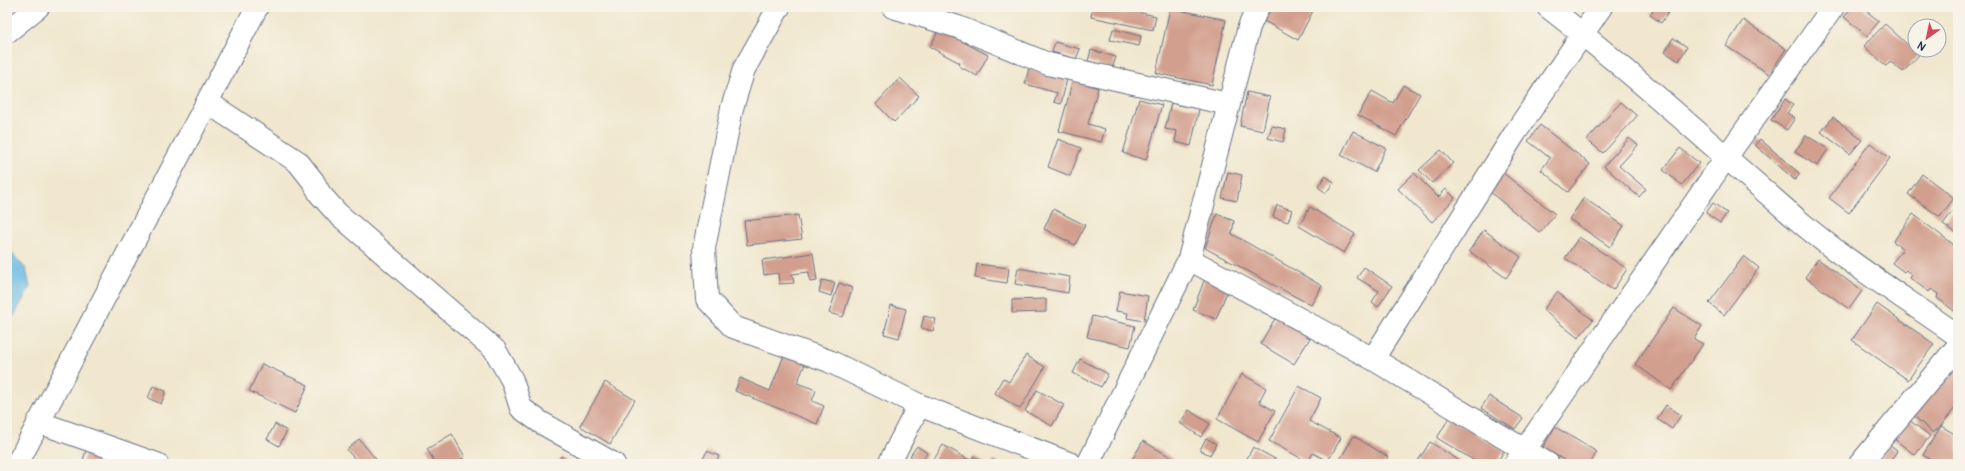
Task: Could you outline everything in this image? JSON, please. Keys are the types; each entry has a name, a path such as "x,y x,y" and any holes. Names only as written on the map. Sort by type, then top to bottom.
{"street":[{"path":"7,32 38,7"},
{"path":"17,464 257,7"},
{"path":"779,7 744,69 732,108 704,248 707,299 734,327 829,361 919,404 1071,464"},
{"path":"893,7 958,27 1048,64 1228,104"},
{"path":"1088,464 1189,259 1249,27 1258,7"},
{"path":"1548,7 1583,34 1727,156 1800,222 1958,336"},
{"path":"1373,359 1515,133 1601,7"},
{"path":"1520,457 1727,156 1833,7"},
{"path":"207,102 298,162 313,180 320,194 337,213 495,350 512,380 521,408 540,422 614,464"},
{"path":"1189,259 1373,359 1520,457 1548,464"},
{"path":"1860,464 1958,346"},
{"path":"889,464 919,404"},
{"path":"38,422 157,464"}],"water":[{"path":"7,248 26,269 30,287 7,328"}],"building":[{"path":"1093,7 1112,7 1156,16 1153,30 1091,17"},
{"path":"1272,7 1315,7 1298,40 1264,21"},
{"path":"1656,7 1672,7 1661,23 1650,15"},
{"path":"1852,7 1861,7 1879,21 1867,36 1844,17"},
{"path":"1170,8 1226,20 1212,85 1156,73"},
{"path":"1743,20 1786,49 1769,74 1726,46"},
{"path":"1885,24 1907,44 1907,58 1916,58 1903,72 1890,61 1886,66 1864,46"},
{"path":"939,29 988,55 977,76 959,66 960,63 930,47"},
{"path":"1113,29 1141,36 1139,46 1110,40"},
{"path":"1673,38 1687,47 1679,61 1665,52"},
{"path":"1055,42 1080,49 1076,59 1052,52"},
{"path":"1091,50 1116,57 1112,69 1088,61"},
{"path":"1029,68 1067,79 1061,104 1054,102 1057,93 1025,84"},
{"path":"900,78 919,96 894,122 876,104"},
{"path":"1073,80 1098,88 1088,124 1105,129 1101,142 1059,131"},
{"path":"1403,85 1420,94 1396,136 1358,115 1372,91 1393,103"},
{"path":"1247,92 1270,97 1263,131 1240,126"},
{"path":"1139,99 1162,105 1146,160 1123,153"},
{"path":"1785,99 1793,105 1787,113 1795,118 1787,130 1771,120"},
{"path":"1621,102 1637,116 1603,153 1587,140"},
{"path":"1171,103 1199,109 1191,146 1175,142 1177,131 1165,129"},
{"path":"1833,117 1862,140 1850,154 1821,132"},
{"path":"1540,125 1590,164 1568,192 1541,170 1550,158 1528,141"},
{"path":"1272,126 1286,129 1283,142 1268,138"},
{"path":"1353,131 1386,148 1374,172 1341,155"},
{"path":"1806,135 1828,149 1817,166 1795,152"},
{"path":"1629,138 1638,145 1619,166 1646,189 1639,197 1604,166"},
{"path":"1058,139 1081,148 1070,176 1048,167"},
{"path":"1760,139 1800,174 1795,180 1755,145"},
{"path":"1870,143 1890,158 1849,213 1829,198"},
{"path":"1680,148 1699,163 1682,185 1663,170"},
{"path":"1441,150 1453,163 1432,183 1419,170"},
{"path":"1498,169 1555,214 1540,233 1484,187"},
{"path":"1228,172 1242,175 1237,201 1222,198"},
{"path":"1414,173 1438,197 1446,189 1455,198 1432,222 1398,189"},
{"path":"1922,174 1954,198 1940,217 1908,194"},
{"path":"1325,176 1334,182 1326,193 1318,187"},
{"path":"1584,198 1624,226 1610,247 1569,219"},
{"path":"1713,203 1727,213 1720,223 1706,213"},
{"path":"1277,205 1292,210 1288,222 1273,217"},
{"path":"1310,207 1355,234 1344,253 1299,226"},
{"path":"1053,209 1085,225 1075,245 1044,229"},
{"path":"1952,212 1958,216 1958,234 1943,224"},
{"path":"1217,214 1234,221 1232,234 1322,286 1311,305 1205,248"},
{"path":"1913,214 1958,248 1957,313 1937,298 1938,294 1931,289 1929,292 1910,278 1912,275 1906,270 1904,272 1892,263 1903,249 1893,242"},
{"path":"798,215 802,239 747,245 744,221"},
{"path":"1484,230 1521,257 1506,278 1469,251"},
{"path":"1579,237 1627,269 1613,290 1565,258"},
{"path":"813,253 817,281 810,282 809,272 792,274 794,283 779,284 778,273 764,275 762,260"},
{"path":"1744,256 1759,268 1724,315 1709,303"},
{"path":"1818,259 1862,291 1849,309 1805,277"},
{"path":"977,264 1009,268 1007,283 975,278"},
{"path":"1364,267 1392,286 1378,307 1372,302 1379,291 1357,278"},
{"path":"1018,268 1070,277 1068,293 1015,284"},
{"path":"1205,278 1229,287 1216,319 1193,310"},
{"path":"822,280 835,283 831,296 819,292"},
{"path":"839,283 852,288 843,317 829,313"},
{"path":"1120,291 1148,296 1144,321 1127,318 1128,313 1116,311"},
{"path":"1557,292 1593,320 1578,338 1543,310"},
{"path":"1046,299 1046,312 1012,313 1012,300"},
{"path":"1877,304 1934,344 1908,380 1852,340"},
{"path":"891,305 906,309 899,338 884,334"},
{"path":"1674,308 1702,326 1694,339 1703,344 1671,390 1635,364"},
{"path":"924,316 936,319 933,331 921,328"},
{"path":"1092,316 1135,326 1130,347 1087,337"},
{"path":"1276,317 1310,338 1294,364 1260,344"},
{"path":"785,353 806,362 797,383 816,390 812,401 824,406 817,424 735,391 740,378 770,391"},
{"path":"1026,355 1045,367 1020,409 994,393 1003,378 1009,382"},
{"path":"1080,359 1108,374 1101,387 1073,373"},
{"path":"1957,362 1958,404 1941,426 1933,433 1913,415"},
{"path":"262,364 308,385 295,413 249,391"},
{"path":"1242,374 1266,388 1259,402 1275,411 1258,442 1217,419"},
{"path":"605,382 635,400 610,444 580,426"},
{"path":"153,386 166,391 161,404 148,398"},
{"path":"1299,386 1321,398 1309,421 1341,438 1328,461 1313,453 1308,462 1269,441"},
{"path":"1037,390 1064,405 1052,426 1025,411"},
{"path":"1489,396 1523,418 1515,429 1481,408"},
{"path":"1666,405 1681,415 1672,429 1657,419"},
{"path":"1189,410 1210,424 1201,437 1180,423"},
{"path":"1449,418 1504,451 1496,464 1480,464 1437,438"},
{"path":"1909,420 1930,436 1915,455 1894,439"},
{"path":"275,424 287,431 279,446 267,439"},
{"path":"1941,426 1958,436 1958,464 1938,464 1923,455"},
{"path":"1555,427 1597,452 1590,464 1570,464 1543,447"},
{"path":"452,434 465,457 453,464 436,464 427,449"},
{"path":"1354,436 1388,457 1384,464 1337,464"},
{"path":"1206,438 1216,444 1210,455 1200,450"},
{"path":"359,439 380,464 359,464 347,450"},
{"path":"1143,441 1174,459 1171,464 1130,463"},
{"path":"1430,442 1460,461 1458,464 1416,464"},
{"path":"943,445 971,461 974,456 986,464 931,464"},
{"path":"1889,445 1897,451 1889,464 1877,464"},
{"path":"917,446 927,453 921,463 910,456"},
{"path":"1253,447 1277,460 1274,464 1244,464"},
{"path":"86,450 130,464 82,464"},
{"path":"707,451 719,456 716,464 701,463"},
{"path":"561,456 572,464 556,464"},
{"path":"786,460 796,464 784,464"},
{"path":"993,460 1003,464 992,464"}]}
